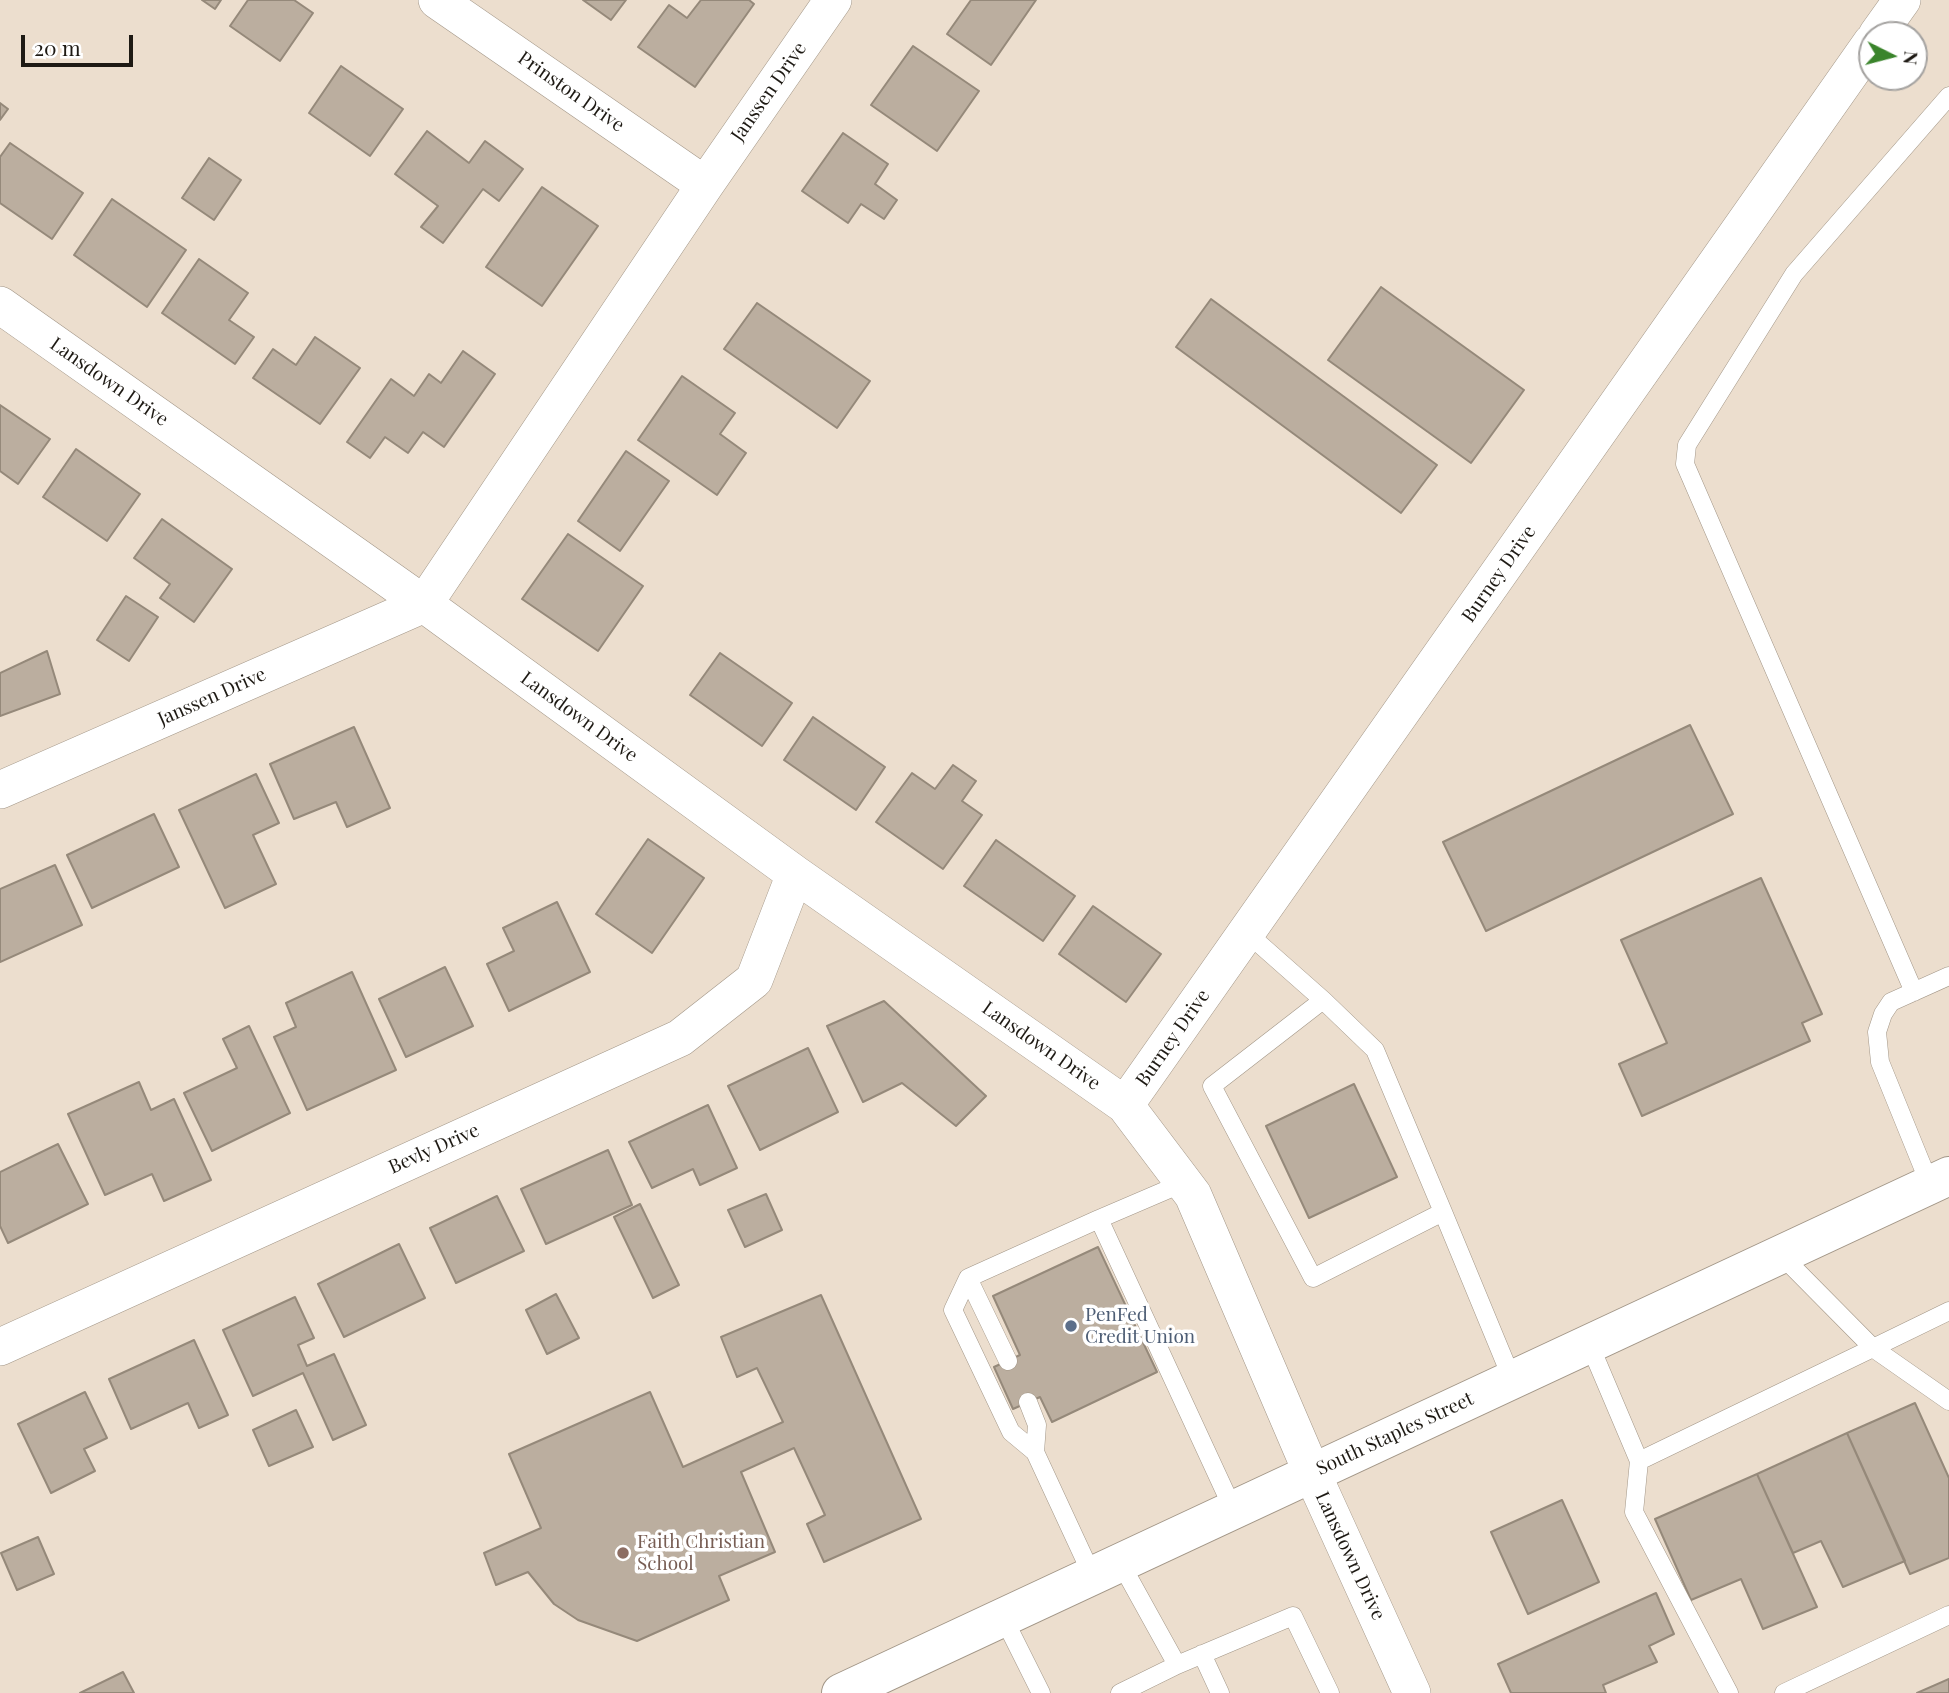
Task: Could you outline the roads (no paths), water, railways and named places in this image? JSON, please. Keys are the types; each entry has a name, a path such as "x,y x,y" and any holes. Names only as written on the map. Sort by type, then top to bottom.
{"main road":[{"name":"South Staples Street","path":"841,1693 1939,1180"}],"street":[{"name":"Prinston Drive","path":"437,0 705,185"},
{"name":"Janssen Drive","path":"705,185 833,0"},
{"path":"1887,21 1902,0"},
{"name":"Burney Drive","path":"1125,1105 1858,62"},
{"path":"424,604 705,185"},
{"name":"Lansdown Drive","path":"0,305 424,604 795,874 1125,1105 1192,1195 1312,1473 1412,1693"},
{"name":"Janssen Drive","path":"0,790 424,604"},
{"name":"Bevly Drive","path":"0,1347 680,1038 754,980 795,874"}],"lane":[{"path":"1914,992 1685,464 1687,445 1794,274 1949,96"},
{"path":"1246,932 1375,1049 1512,1379"},
{"path":"1939,1180 1880,1062 1877,1032 1883,1014 1891,1002 1949,976"},
{"path":"1323,1000 1212,1086 1313,1278 1443,1212"},
{"path":"1177,1665 1106,1569 1035,1452 1012,1432 953,1310 968,1278 1183,1183"},
{"path":"1099,1219 1233,1509"},
{"path":"1780,1254 1873,1348 1949,1402"},
{"path":"968,1278 1008,1361"},
{"path":"1639,1461 1949,1311"},
{"path":"1588,1343 1639,1461 1634,1512 1729,1693"},
{"path":"1028,1402 1037,1424 1035,1452"},
{"path":"1784,1693 1949,1615"},
{"path":"1120,1693 1177,1665 1293,1616 1330,1693"},
{"path":"1003,1617 1041,1693"},
{"path":"1202,1654 1220,1693"}],"place":[{"name":"PenFed Credit Union","path":"1071,1326"},
{"name":"Faith Christian School","path":"623,1553"}]}
